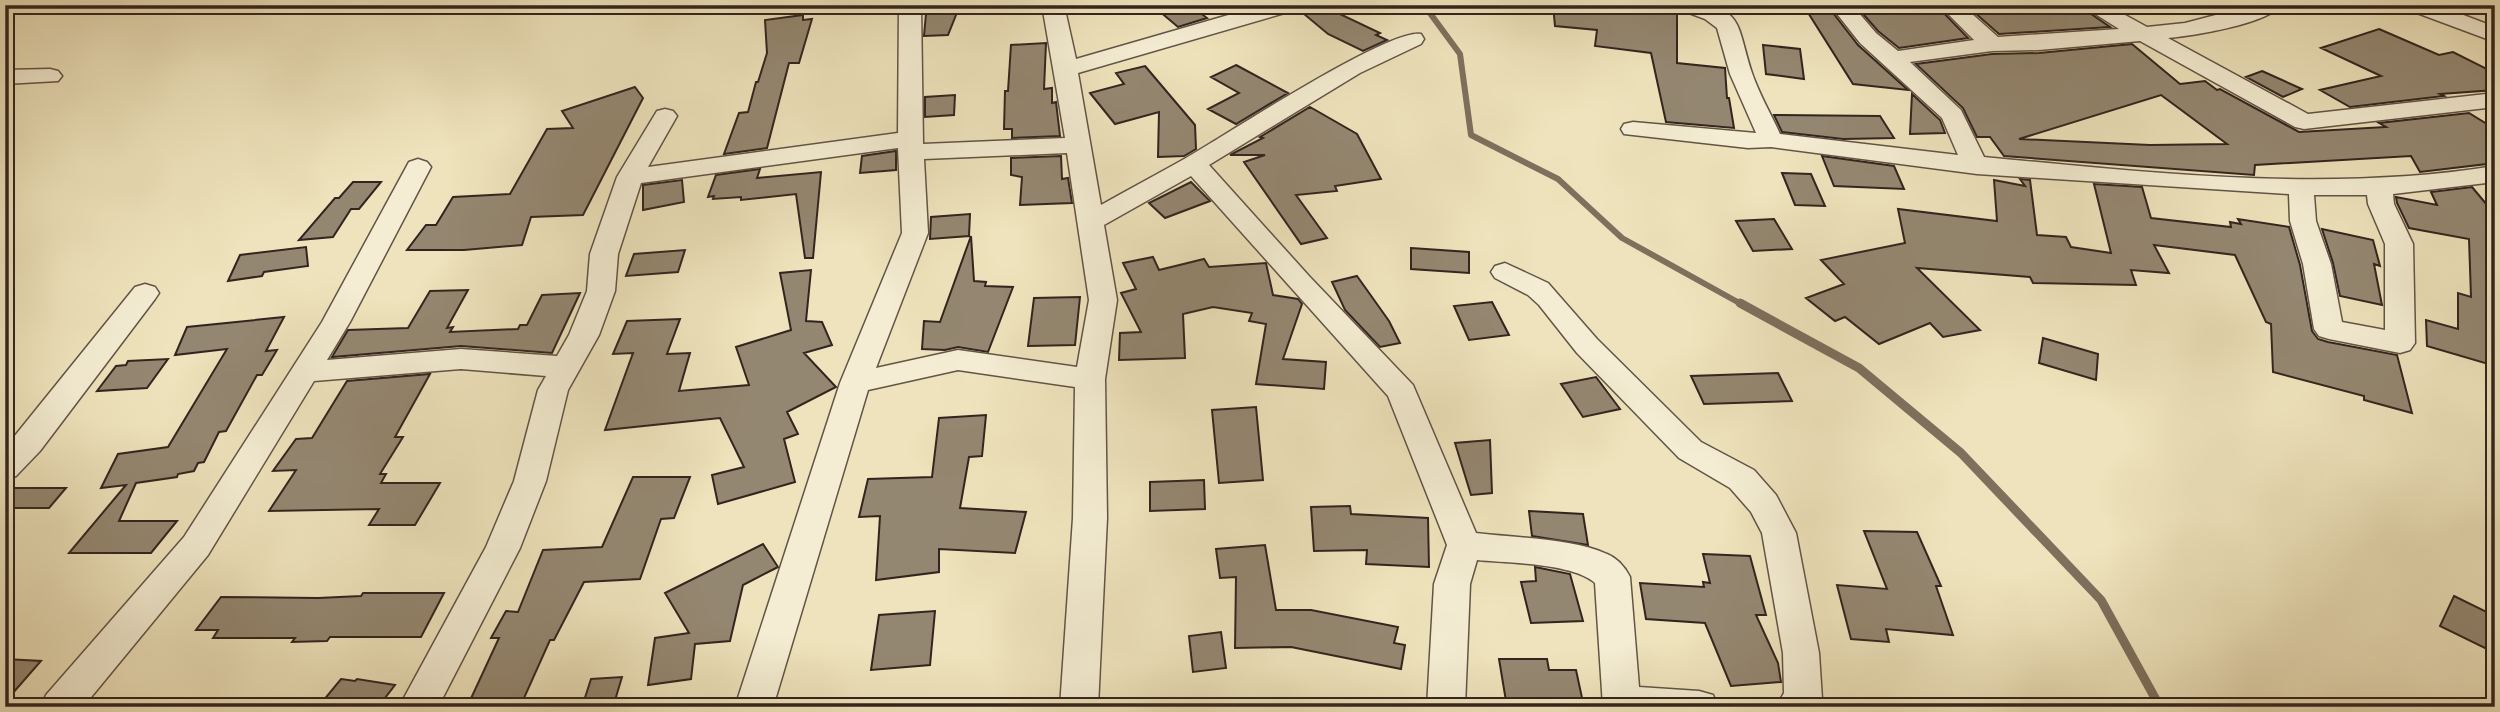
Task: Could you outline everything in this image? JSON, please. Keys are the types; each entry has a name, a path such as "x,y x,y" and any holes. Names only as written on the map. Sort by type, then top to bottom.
{"street":[{"path":"754,707 855,383 915,233 910,5"},
{"path":"1053,5 1066,69 1103,300 1090,379 1090,518 1079,707"},
{"path":"1066,69 1287,5"},
{"path":"1689,5 1713,14 1726,24 1732,35 1741,74 1771,140"},
{"path":"1840,5 1868,38 1894,58 1953,115 1962,141 1978,166"},
{"path":"1949,5 1992,44"},
{"path":"2091,5 2304,122 2495,100"},
{"path":"1894,58 1992,44 2039,43 2185,30 2255,13 2271,5"},
{"path":"2417,5 2495,35"},
{"path":"1091,221 1194,164 1352,68 1413,39"},
{"path":"5,77 50,76"},
{"path":"418,707 503,548 530,481 553,390 584,335 597,303 601,291 604,254 630,177 664,116"},
{"path":"1633,129 1748,141 1771,140 1978,166 2232,185 2379,187 2455,181 2493,182"},
{"path":"630,177 911,146 1077,145"},
{"path":"1194,164 1402,393 1464,545 1452,584 1446,707"},
{"path":"60,707 196,546 336,323 418,167"},
{"path":"2301,187 2303,221 2317,264 2329,329 2400,343 2399,244 2381,204 2379,187"},
{"path":"1505,272 1538,289 1587,346 1690,450 1742,479 1764,504 1779,533 1801,653 1803,699 1795,707"},
{"path":"5,468 29,443 145,293"},
{"path":"305,372 461,359 565,367"},
{"path":"855,383 958,360 1090,379"},
{"path":"1464,545 1597,564 1612,577 1621,704 1699,707"}],"building":[{"path":"930,5 960,5 948,35 924,36 926,14"},
{"path":"1152,5 1190,5 1207,18 1178,27"},
{"path":"1299,5 1321,5 1380,33 1376,35 1387,40 1363,51 1328,34 1298,9"},
{"path":"1553,5 1677,5 1677,63 1725,68 1727,98 1734,128 1666,122 1651,53 1595,46 1597,30 1555,26"},
{"path":"1936,5 1968,38 1899,48 1878,31 1857,7"},
{"path":"1966,5 2078,5 2110,27 1999,34"},
{"path":"1830,9 1858,45 1908,90 1853,84 1807,11"},
{"path":"803,15 803,20 812,19 799,63 789,63 767,148 724,154 739,113 748,112 767,53 765,20"},
{"path":"2379,29 2439,55 2453,52 2495,73 2495,90 2440,94 2444,96 2350,107 2320,90 2381,76 2321,48"},
{"path":"1046,43 1044,89 1052,88 1052,103 1056,102 1060,136 1012,138 1012,129 1004,129 1005,91 1008,91 1011,45"},
{"path":"2132,44 2180,84 2205,81 2217,90 2220,89 2299,132 2386,127 2379,123 2469,113 2495,129 2495,163 2420,172 2411,156 2255,165 2254,175 2004,156 1990,137 1977,137 1963,108 1916,64 1992,54 2039,53","holes":["2161,95 2227,144 2150,145 2019,139"]},
{"path":"1763,45 1800,49 1804,79 1766,74"},
{"path":"1236,65 1288,93 1236,124 1208,109 1239,93 1211,77"},
{"path":"1145,66 1195,125 1196,149 1184,156 1158,157 1159,112 1115,124 1090,93 1124,84 1116,73"},
{"path":"2262,71 2302,89 2283,97 2246,77"},
{"path":"635,87 643,98 583,215 531,217 522,245 464,250 407,250 426,225 436,225 453,197 510,194 547,129 573,128 562,111"},
{"path":"1912,94 1940,120 1945,133 1910,134"},
{"path":"955,95 954,115 925,117 925,97"},
{"path":"1310,107 1357,134 1381,179 1335,186 1337,191 1296,195 1327,238 1301,244 1244,162 1265,155 1230,155 1263,138 1260,137"},
{"path":"1774,115 1880,116 1894,138 1843,139 1782,132"},
{"path":"896,151 896,170 860,173 862,156"},
{"path":"1061,156 1062,179 1068,178 1072,203 1020,205 1022,177 1011,175 1011,158"},
{"path":"1822,156 1894,166 1904,189 1834,186"},
{"path":"760,169 757,178 821,172 813,258 805,258 796,194 741,200 741,197 708,197 716,175"},
{"path":"1782,173 1811,174 1825,206 1795,205"},
{"path":"2020,179 2030,180 2037,235 2066,237 2071,247 2111,253 2094,184 2142,187 2151,218 2231,227 2230,222 2241,224 2238,219 2289,227 2300,265 2312,331 2318,339 2328,342 2397,355 2412,413 2364,400 2364,396 2273,372 2271,324 2266,322 2235,255 2154,245 2169,273 2131,270 2136,285 2033,283 2030,277 1917,268 1980,330 1943,337 1930,323 1879,344 1845,317 1835,321 1806,298 1844,284 1821,260 1905,243 1898,209 1997,221 1994,180 2025,186"},
{"path":"682,180 684,202 643,210 643,185"},
{"path":"353,182 381,182 359,209 351,209 333,237 299,240 335,198 339,198"},
{"path":"1191,182 1210,201 1165,218 1149,203"},
{"path":"2472,187 2487,205 2495,206 2495,366 2427,346 2426,320 2458,329 2458,293 2471,297 2469,239 2409,228 2396,197 2437,205 2431,192"},
{"path":"970,214 969,236 930,239 931,217"},
{"path":"1774,219 1792,249 1753,251 1736,221"},
{"path":"2322,229 2373,240 2380,266 2374,264 2382,305 2340,296"},
{"path":"971,236 974,281 986,282 985,286 1013,287 988,352 958,347 945,350 922,349 924,321 940,322"},
{"path":"306,247 308,266 264,272 262,276 228,281 240,255"},
{"path":"1411,248 1469,252 1469,273 1411,269"},
{"path":"685,250 678,272 626,276 634,254"},
{"path":"1153,257 1159,270 1204,259 1209,267 1266,263 1273,295 1298,299 1302,304 1283,359 1326,362 1324,389 1256,384 1266,324 1249,321 1252,313 1213,307 1183,314 1185,358 1119,360 1120,333 1141,332 1121,293 1136,289 1123,263"},
{"path":"811,270 806,321 822,322 832,345 804,353 836,387 787,412 798,434 784,439 795,482 718,504 712,475 744,467 720,418 605,430 633,353 613,354 627,321 680,319 667,354 690,353 679,391 749,385 736,347 791,330 780,273"},
{"path":"1357,276 1389,321 1400,343 1380,347 1345,310 1332,282"},
{"path":"468,290 447,328 453,327 450,332 518,329 520,325 527,325 542,295 580,293 552,353 461,346 332,357 348,330 408,328 430,291"},
{"path":"1080,297 1075,345 1028,346 1034,298"},
{"path":"1492,302 1509,335 1469,340 1454,306"},
{"path":"284,317 266,351 277,350 262,375 257,375 226,431 219,432 204,462 198,463 194,471 178,474 177,477 136,483 119,521 177,521 151,553 69,553 126,485 101,488 118,454 168,447 227,349 175,355 187,327"},
{"path":"2043,338 2098,354 2096,380 2039,363"},
{"path":"168,359 147,388 97,391 116,366 126,365 128,361"},
{"path":"1778,373 1792,401 1704,404 1691,376"},
{"path":"430,374 395,437 403,437 380,474 386,474 381,483 440,483 415,525 369,525 379,509 269,511 296,470 273,471 296,439 312,438 347,381"},
{"path":"1596,377 1620,409 1583,417 1561,384"},
{"path":"1256,407 1263,480 1219,483 1212,410"},
{"path":"986,415 982,456 969,457 960,508 1026,512 1015,553 939,549 939,572 876,580 880,516 859,517 868,479 932,477 939,418"},
{"path":"1490,440 1492,493 1471,495 1455,443"},
{"path":"633,477 690,477 674,518 661,519 640,579 584,582 554,640 550,640 520,707 467,707 499,638 491,638 506,611 518,612 543,550 602,547"},
{"path":"1204,480 1205,509 1150,511 1150,482"},
{"path":"13,488 66,488 49,508 5,508 5,496"},
{"path":"1350,506 1351,514 1428,518 1429,567 1366,564 1367,550 1314,551 1311,507"},
{"path":"1529,511 1583,514 1588,545 1532,536"},
{"path":"1864,531 1917,532 1941,586 1936,586 1953,635 1886,629 1889,642 1851,639 1837,585 1887,589"},
{"path":"763,544 778,567 743,585 730,641 695,644 691,679 648,685 655,638 689,633 665,593"},
{"path":"1265,545 1276,610 1311,610 1398,627 1394,643 1405,645 1401,669 1291,647 1235,648 1236,577 1220,578 1216,549"},
{"path":"1703,554 1750,556 1766,615 1756,615 1778,663 1781,682 1731,686 1705,623 1646,619 1640,583 1704,587 1703,582 1710,583"},
{"path":"1535,567 1570,574 1583,621 1531,623 1521,582 1536,581"},
{"path":"363,593 444,593 421,637 330,637 327,641 292,642 295,638 213,638 218,630 196,630 221,597 318,598 361,596"},
{"path":"2454,596 2495,616 2495,653 2440,626"},
{"path":"935,611 930,665 871,670 879,615"},
{"path":"1221,632 1226,668 1193,672 1189,636"},
{"path":"5,659 41,661 5,702"},
{"path":"1499,659 1547,659 1549,670 1576,670 1584,707 1507,707"},
{"path":"622,677 613,707 582,707 591,679"},
{"path":"341,679 395,685 378,707 318,707"}],"waterway":[{"path":"1424,5 1460,54 1471,135 1558,179 1622,238 1743,305"},
{"path":"1740,303 1859,368 1961,453 2101,600 2160,707"}]}
